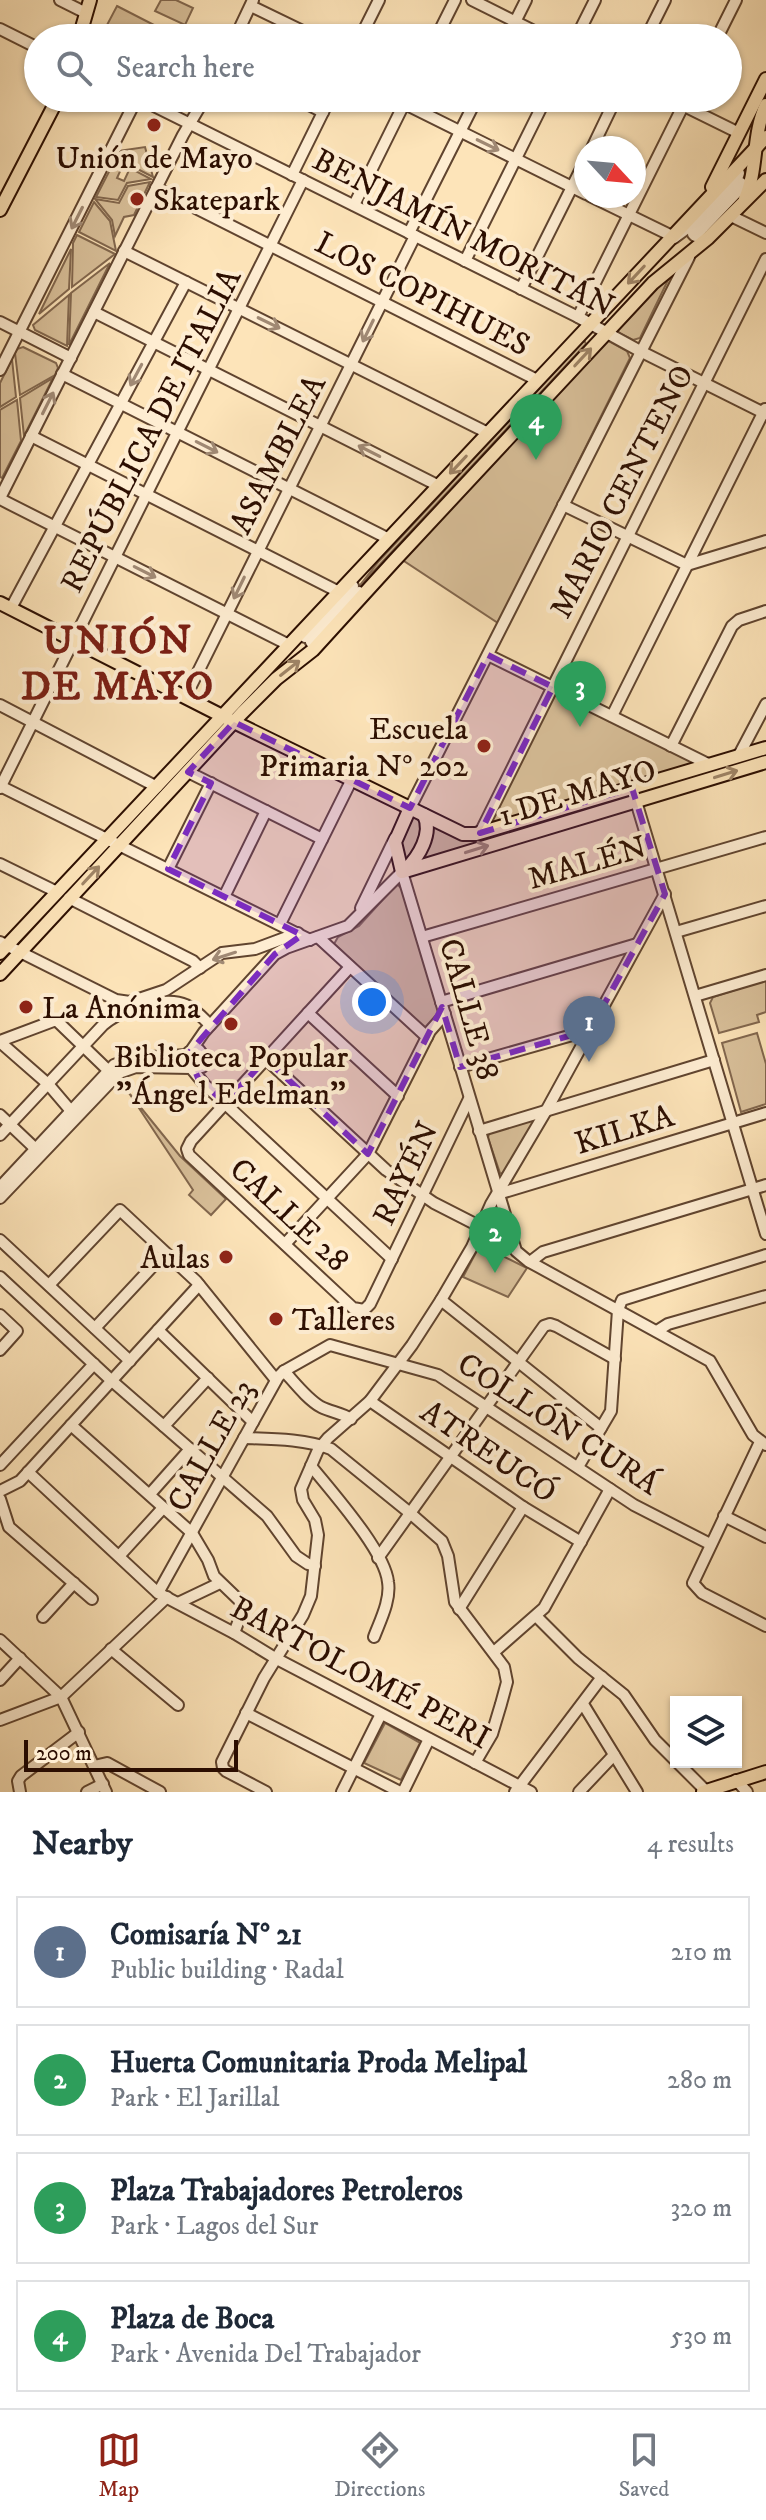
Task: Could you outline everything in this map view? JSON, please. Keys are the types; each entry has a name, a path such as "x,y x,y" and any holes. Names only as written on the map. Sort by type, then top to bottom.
{"main road":[{"path":"83,24 90,0"},
{"path":"705,200 766,79"},
{"path":"742,205 753,176 766,105"},
{"path":"0,210 51,112"},
{"path":"2,946 188,772 289,645 766,137"},
{"path":"736,168 746,169 753,176"},
{"path":"0,971 69,898 157,787 229,719 313,650 653,283 695,250 766,180"},
{"name":"1 DE MAYO","path":"5,606 463,834 480,833 766,748"},
{"name":"1 DE MAYO","path":"402,872 766,762"},
{"path":"395,838 410,808"},
{"path":"402,872 415,858 427,832 424,815"},
{"name":"CALLE 38","path":"395,838 402,872"},
{"path":"704,1791 766,1772"}],"street":[{"path":"60,0 86,13"},
{"path":"367,24 379,0"},
{"path":"443,24 455,0"},
{"path":"472,0 521,24"},
{"path":"514,24 526,0"},
{"path":"583,24 595,0"},
{"path":"653,24 665,0"},
{"path":"724,24 736,0"},
{"path":"242,24 252,3 291,24"},
{"path":"0,30 24,41"},
{"path":"0,370 130,112"},
{"name":"BENJAMÍN MORITÁN","path":"166,112 765,411"},
{"path":"197,112 0,499 289,645"},
{"path":"292,175 323,112"},
{"path":"354,205 400,112"},
{"path":"425,112 572,187"},
{"name":"ASAMBLEA","path":"186,696 382,302 470,112"},
{"path":"465,261 539,112"},
{"path":"598,136 609,112"},
{"path":"578,317 680,112"},
{"path":"702,112 739,133"},
{"path":"736,173 739,173 692,224 673,237 736,173"},
{"name":"REPÚBLICA DE ITALIA","path":"0,787 303,180"},
{"path":"521,289 574,183"},
{"path":"741,183 737,192 695,236 693,234 741,183"},
{"name":"LOS COPIHUES","path":"156,188 537,380"},
{"path":"615,208 673,237"},
{"path":"731,216 766,233"},
{"path":"410,808 682,267 695,250"},
{"path":"124,251 488,433"},
{"name":"MARIO CENTENO","path":"480,833 766,259"},
{"path":"5,606 55,527 186,282"},
{"path":"94,312 439,486"},
{"path":"0,322 71,358"},
{"path":"62,374 389,539"},
{"path":"612,716 765,411"},
{"path":"31,436 339,592"},
{"path":"563,505 687,565 766,541"},
{"path":"357,590 313,645 311,642 346,605 359,592 357,590"},
{"path":"671,746 735,623 766,611"},
{"path":"488,655 710,765"},
{"path":"738,757 766,704"},
{"path":"0,705 157,787"},
{"path":"188,772 322,839"},
{"path":"280,924 352,779"},
{"path":"168,869 211,783"},
{"path":"0,787 298,933 314,938 427,1037"},
{"path":"632,788 766,1234"},
{"path":"224,897 266,811"},
{"name":"MALÉN","path":"422,937 766,837"},
{"path":"357,918 395,838"},
{"path":"0,864 57,892"},
{"path":"392,1259 202,1082 186,1061 188,1053 210,1025 275,954 348,926 402,872"},
{"name":"CALLE 38","path":"402,872 513,1246 519,1255 530,1262"},
{"path":"266,1792 222,1766 275,1658 308,1606 313,1586 317,1527 302,1495 303,1484 321,1445 370,1401 441,1300 665,894"},
{"path":"69,898 193,961 200,968"},
{"path":"676,932 766,906"},
{"path":"2,946 21,952 125,1002 172,988 222,953 255,949 298,933"},
{"path":"441,1002 637,944"},
{"path":"225,1103 350,967"},
{"path":"695,996 766,975"},
{"path":"0,1135 114,1016 164,1001 187,1005 210,1025"},
{"path":"308,1013 398,1096"},
{"path":"285,1244 368,1154 427,1037 445,1014"},
{"path":"71,1111 48,1084 0,1042 56,1020 111,1074"},
{"path":"460,1067 590,1030"},
{"path":"0,1187 38,1151 111,1074 120,1062 132,1058 176,1057 199,1050 205,1058 202,1067 192,1069 136,1067 111,1074 71,1111 38,1151 0,1198"},
{"path":"266,1059 368,1154 423,1196 481,1227"},
{"path":"479,1131 714,1060"},
{"name":"RAYÉN","path":"364,1310 369,1307 469,1099"},
{"name":"CALLE 28","path":"225,1103 191,1141 187,1149 191,1158 353,1308 364,1310"},
{"name":"KILKA","path":"498,1194 766,1113"},
{"path":"0,1115 38,1151"},
{"path":"766,1185 543,1252 530,1262 713,1364 753,1435 763,1444 693,1579 694,1587 766,1626"},
{"path":"49,1285 120,1210 199,1285 276,1380"},
{"path":"0,1240 130,1361"},
{"path":"95,1328 165,1253"},
{"path":"578,1467 612,1406 620,1303 627,1297 766,1255"},
{"path":"0,1277 112,1381 267,1516 296,1556 315,1566"},
{"path":"0,1491 16,1485 199,1285"},
{"path":"657,1331 668,1324 766,1296"},
{"path":"441,1300 601,1428"},
{"path":"0,1315 17,1331 0,1350"},
{"path":"378,1558 542,1329 550,1324 615,1359"},
{"path":"158,1330 253,1422"},
{"name":"CALLE 23","path":"61,1697 163,1595 192,1533 276,1380 284,1371 330,1345"},
{"name":"COLLÓN CURÁ","path":"330,1345 438,1375 644,1511 710,1544"},
{"path":"0,1465 94,1364"},
{"path":"284,1371 312,1401 351,1419"},
{"path":"164,1426 208,1378"},
{"name":"ATREUCÓ","path":"370,1401 449,1458 581,1542"},
{"path":"71,1425 192,1533 214,1576 244,1607 234,1633"},
{"path":"244,1438 321,1445 340,1454 442,1541 448,1556 453,1595 459,1609 504,1667 507,1682 492,1734 475,1763"},
{"path":"150,1494 190,1449"},
{"path":"311,1466 348,1510 386,1573 389,1590 374,1637"},
{"name":"BARTOLOMÉ PERI","path":"28,1472 163,1595 475,1763 517,1789 531,1792"},
{"path":"494,1652 548,1602 610,1489"},
{"path":"0,1499 9,1527 92,1599"},
{"path":"459,1609 523,1507"},
{"path":"120,1555 163,1508"},
{"path":"724,1516 766,1537"},
{"path":"43,1617 74,1583"},
{"path":"178,1603 220,1583"},
{"path":"536,1616 578,1658 624,1695 663,1749 704,1791"},
{"path":"0,1640 61,1697 104,1788 87,1792"},
{"path":"111,1649 178,1705"},
{"path":"0,1680 20,1658"},
{"path":"517,1789 602,1677"},
{"path":"2,1716 61,1697"},
{"path":"583,1704 637,1792"},
{"path":"246,1713 402,1792 429,1739"},
{"path":"342,1792 381,1714"},
{"path":"20,1792 18,1781 21,1776 79,1732"},
{"path":"579,1792 614,1755"},
{"path":"94,1766 107,1763 160,1792"},
{"path":"736,1780 747,1792"}],"highlighted area":[{"path":"488,655 553,687 480,833 632,788 665,894 590,1030 460,1067 442,1007 368,1154 266,1059 225,1103 198,1078 188,1054 275,954 302,935 168,869 211,783 188,772 234,722 410,808"}],"shaded area":[{"path":"161,0 176,0 193,8 185,24 155,11"},
{"path":"117,6 152,24 108,24"},
{"path":"145,147 153,177 116,158 119,151"},
{"path":"115,160 123,165 117,178 124,181 130,168 151,179 127,183 118,200 96,197"},
{"path":"150,182 134,215 124,217 115,236 112,220 95,199 119,203 128,186"},
{"path":"94,202 110,221 116,251 79,232"},
{"path":"77,235 115,254 72,287 73,243"},
{"path":"71,249 69,289 39,314"},
{"path":"110,263 69,345 71,293"},
{"path":"670,276 640,338 633,340 619,333 617,328 644,296"},
{"path":"69,295 67,346 35,330 33,325"},
{"path":"584,340 586,344 357,589 379,561"},
{"path":"607,340 627,351 630,358 498,623 401,559"},
{"path":"23,347 56,363 58,368 55,375 20,395 15,353"},
{"path":"12,359 16,397 0,407 0,383"},
{"path":"53,378 24,436 20,398"},
{"path":"17,400 21,441 2,478 0,410"},
{"path":"554,693 693,761 692,765 491,823"},
{"path":"624,794 625,798 419,863 431,824 459,837"},
{"path":"417,816 425,828 413,854 405,859 401,857 400,840 411,817"},
{"path":"397,884 402,889 438,1010 434,1021 424,1028 334,944 338,937 359,926"},
{"path":"766,980 766,1012 757,1015 759,1022 719,1033 710,1003 713,997"},
{"path":"757,1033 766,1064 766,1104 741,1112 722,1043"},
{"path":"129,1093 180,1156 226,1199 211,1215 189,1195 193,1190"},
{"path":"534,1118 504,1174 500,1173 489,1133"},
{"path":"480,1245 527,1268 508,1297 463,1277"},
{"path":"385,1723 420,1743 401,1780 364,1763"}],"place":[{"name":"Unión de Mayo","path":"154,125"},
{"name":"Skatepark","path":"137,199"},
{"name":"Plaza de Boca","path":"536,460"},
{"name":"Plaza Trabajadores Petroleros","path":"580,727"},
{"name":"Escuela Primaria N° 202","path":"484,746"},
{"name":"La Anónima","path":"26,1007"},
{"name":"Biblioteca Popular \"Ángel Edelman\"","path":"231,1024"},
{"name":"Comisaría N° 21","path":"589,1062"},
{"name":"Aulas","path":"226,1257"},
{"name":"Huerta Comunitaria Proda Melipal","path":"495,1273"},
{"name":"Talleres","path":"276,1319"}],"district":[{"name":"UNIÓN DE MAYO","path":"118,662"}]}
